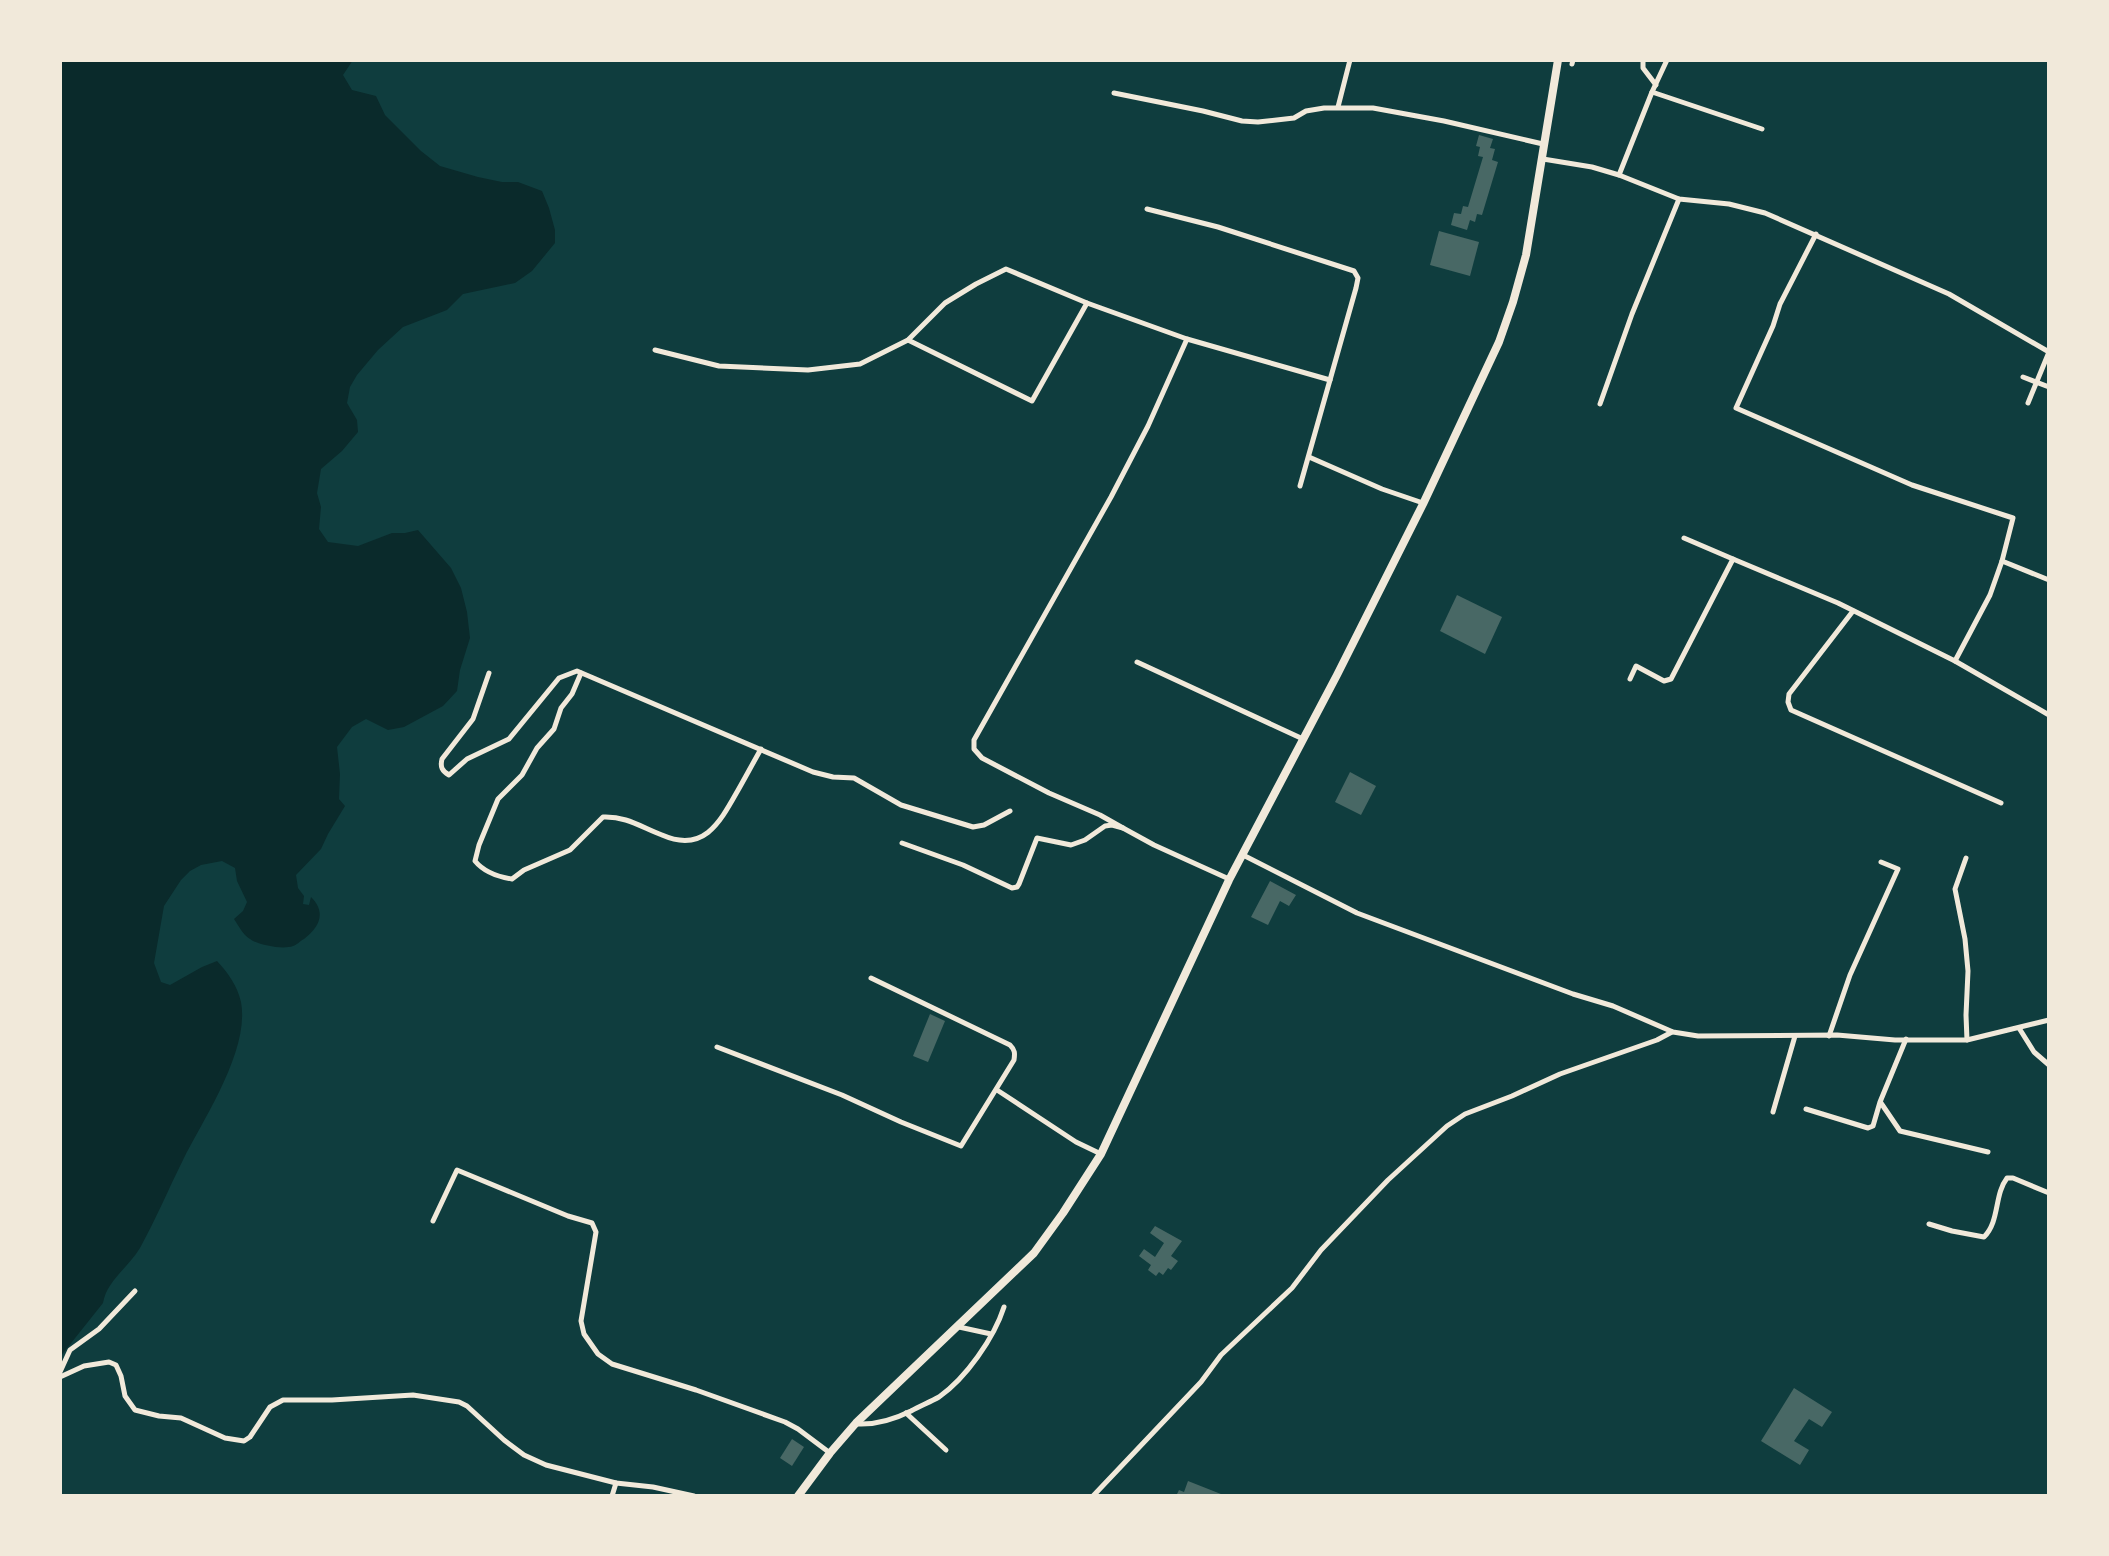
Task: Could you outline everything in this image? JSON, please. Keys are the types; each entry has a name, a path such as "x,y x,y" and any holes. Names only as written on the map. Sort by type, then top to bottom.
{"main road":[{"path":"798,1496 856,1423 1034,1253 1101,1154 1229,880 1304,740 1423,504 1499,342 1526,255 1558,60"}],"street":[{"path":"1338,107 1350,60"},
{"path":"1643,60 1643,68 1656,85"},
{"path":"1619,175 1667,60"},
{"path":"1652,92 1762,129"},
{"path":"1114,93 1258,122 1294,118 1306,111 1338,107 1373,108 1544,144"},
{"path":"1543,159 1592,167 1679,199 1729,204 1765,213 1949,294 2049,352 2028,403"},
{"path":"1600,404 1632,314 1679,199"},
{"path":"1147,209 1218,227 1354,271 1358,278 1300,486"},
{"path":"1816,234 1780,304 1736,408 1912,485 2013,518 1990,595 1955,661"},
{"path":"655,350 719,366 808,370 860,364 908,340 945,303 1006,269 1087,303 1187,339 1330,380"},
{"path":"908,340 1032,401 1087,303"},
{"path":"1187,339 1148,426 974,740 974,749 982,758 1049,793 1229,880"},
{"path":"2023,377 2049,387"},
{"path":"1309,457 1423,504"},
{"path":"1684,538 1816,593 1955,661 2049,715"},
{"path":"1630,679 1636,666 1664,681 1671,679 1733,559"},
{"path":"2002,561 2049,580"},
{"path":"1853,611 1789,694 1791,710 2001,803"},
{"path":"1137,662 1304,740"},
{"path":"489,673 473,719 442,759 440,766 449,775 467,759 509,739 559,678 577,671 813,772 854,778 901,805 973,827 984,825 1010,811"},
{"path":"581,673 572,694 561,708 554,729 537,748 522,775 498,799 479,845 475,861 478,866 499,877 512,879 524,870 570,850 603,817 633,821 669,839 682,841 703,836 712,831 723,816 761,749"},
{"path":"902,843 963,865 1012,888 1019,884 1037,838 1071,845 1085,840 1105,826 1123,828"},
{"path":"1243,855 1357,913 1613,1006 1673,1032 1698,1036 1967,1040 2049,1020"},
{"path":"1966,858 1955,889 1968,971 1967,1040"},
{"path":"1829,1036 1850,975 1898,869 1881,862"},
{"path":"717,1047 783,1071 961,1146 997,1090 1015,1053 1010,1045 871,978"},
{"path":"2019,1028 2034,1052 2049,1065"},
{"path":"1093,1496 1201,1382 1221,1355 1292,1288 1321,1250 1388,1180 1447,1126 1465,1114 1560,1074 1673,1032"},
{"path":"1773,1112 1795,1036"},
{"path":"1806,1109 1868,1128 1873,1126 1906,1039"},
{"path":"997,1090 1076,1142 1101,1154"},
{"path":"1880,1102 1900,1131 1988,1152"},
{"path":"433,1221 457,1170 592,1223 596,1232 581,1321 584,1334 598,1354 612,1364 785,1422 830,1453"},
{"path":"1929,1224 1984,1237 1990,1230 2001,1187 2007,1178 2049,1193"},
{"path":"60,1374 70,1350 99,1329 135,1291"},
{"path":"856,1423 874,1425 939,1397 964,1374 999,1322 1004,1307"},
{"path":"959,1327 991,1334"},
{"path":"60,1374 109,1362 116,1365 125,1396 135,1410 181,1418 225,1438 244,1441 270,1407 283,1400 413,1395 459,1402 524,1455 546,1465 616,1483 694,1496"},
{"path":"906,1413 946,1450"},
{"path":"612,1496 616,1483"}],"water":[{"path":"60,60 353,60 343,75 352,90 376,96 385,115 440,166 502,182 518,182 542,191 555,230 555,243 532,271 515,283 463,294 447,310 403,327 378,350 350,387 347,403 357,420 358,432 321,469 317,493 321,507 319,529 328,542 358,546 392,533 418,530 451,568 461,588 470,638 457,691 443,706 404,727 388,730 366,719 352,727 337,747 339,799 345,806 321,849 296,875 298,888 304,896 303,904 309,905 311,897 320,914 314,930 304,939 293,946 277,947 259,943 245,935 234,919 247,902 237,881 235,868 222,861 201,865 190,871 164,906 154,963 161,982 170,985 217,961 232,980 241,1002 239,1041 213,1104 140,1248 109,1287 103,1303 60,1357"}],"building":[{"path":"1479,135 1493,139 1490,148 1495,149 1492,160 1498,162 1482,215 1477,214 1475,222 1470,220 1467,230 1451,225 1454,213 1461,214 1463,206 1468,207 1483,157 1478,156 1480,147 1476,146"},
{"path":"1439,231 1479,242 1470,276 1430,265"},
{"path":"1457,595 1502,617 1485,654 1440,631"},
{"path":"1350,772 1376,786 1361,815 1335,802"},
{"path":"1270,881 1296,895 1289,906 1280,901 1268,925 1251,917"},
{"path":"930,1014 945,1021 928,1062 913,1056"},
{"path":"1155,1226 1182,1241 1171,1256 1178,1261 1171,1270 1168,1268 1163,1275 1159,1272 1156,1276 1148,1270 1151,1265 1139,1256 1144,1249 1155,1257 1164,1243 1150,1233"},
{"path":"1794,1388 1832,1412 1822,1427 1809,1419 1794,1441 1809,1450 1800,1465 1761,1441"},
{"path":"792,1439 804,1447 792,1466 780,1458"},
{"path":"1188,1481 1226,1496 1176,1496 1179,1490 1184,1492"}]}
